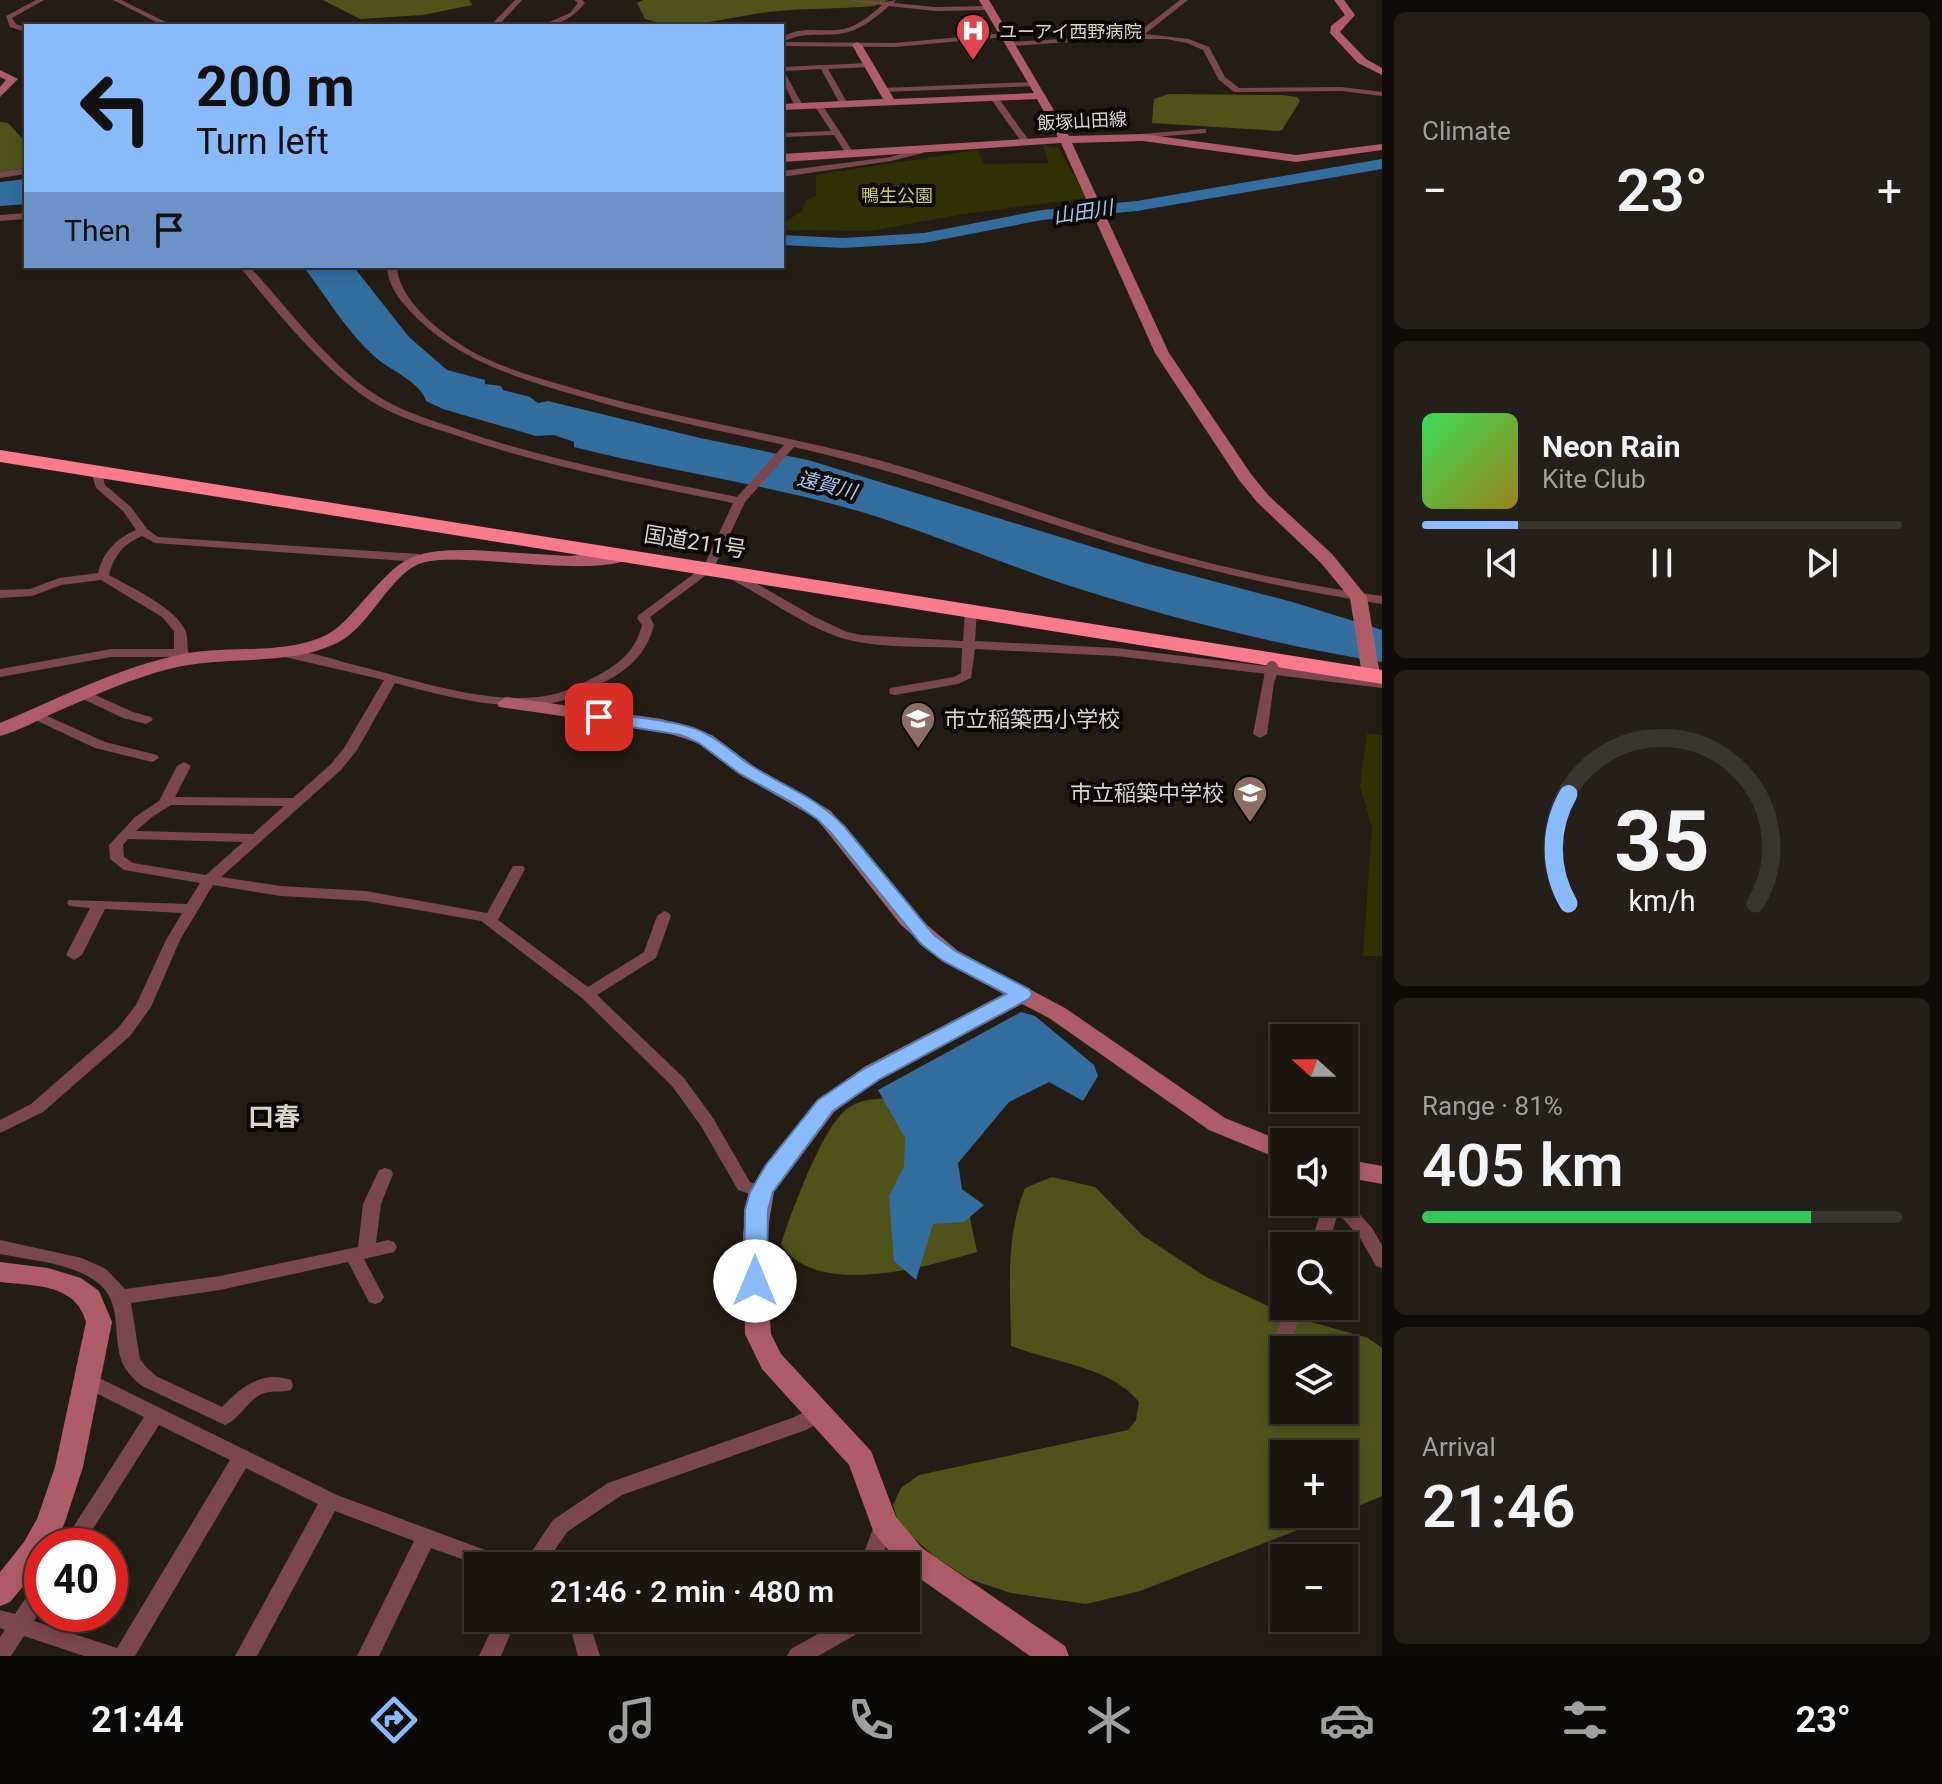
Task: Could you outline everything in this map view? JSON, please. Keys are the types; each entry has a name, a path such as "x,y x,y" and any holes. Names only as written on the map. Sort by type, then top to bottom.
{"highway":[{"name":"国道211号","path":"0,456 971,610 1272,668 1376,676"}],"street":[{"path":"24,29 13,25 8,17 41,0"},
{"path":"118,0 166,24"},
{"path":"496,24 519,0"},
{"path":"549,24 572,14 582,3 577,0"},
{"path":"714,569 767,591 832,632 878,641 1116,652 1376,676 1358,597 1326,558 1263,499 1245,477 1162,353 1065,139 986,4 935,9 850,0"},
{"path":"1137,36 1185,0"},
{"path":"1339,0 1350,15 1335,28 1335,33 1379,69"},
{"path":"784,41 799,33 853,29 881,13 891,2"},
{"path":"784,42 857,45 1137,36 1177,38 1201,45 1222,78 1237,90 1341,89 1382,94"},
{"path":"857,45 890,102"},
{"path":"784,71 869,65"},
{"path":"823,67 844,104"},
{"path":"2,68 24,70"},
{"path":"0,94 13,79 2,68"},
{"path":"784,75 799,106"},
{"path":"883,90 1033,84"},
{"path":"784,107 1039,96"},
{"path":"994,98 1026,142"},
{"path":"818,105 851,155"},
{"path":"1140,136 1203,131"},
{"path":"784,134 836,133"},
{"name":"飯塚山田線","path":"784,158 1140,136 1284,158 1310,158 1382,147"},
{"path":"784,174 891,159 920,151"},
{"path":"0,175 24,171"},
{"path":"0,218 24,216"},
{"path":"246,268 356,384 373,398 393,408 505,448 634,479 742,500"},
{"path":"389,268 401,294 440,334 469,353 513,373 594,399 878,463 1186,561 1278,583 1382,600"},
{"path":"506,703 554,699 612,673 635,658 645,640 648,625 643,618 714,569 742,500 790,444"},
{"path":"96,471 100,486 127,509 143,531 165,543 419,558 491,554 575,561 627,555"},
{"path":"103,576 105,562 112,552 131,535 143,531"},
{"path":"289,654 343,633 356,623 405,565 419,558"},
{"path":"0,594 32,592 59,582 103,576 166,614 180,631 184,656"},
{"path":"895,691 958,680 967,675 971,610"},
{"path":"0,673 111,653 184,656 289,654 506,703 662,725 705,739 746,770 824,815 927,939 950,956 1057,1013 1217,1124 1270,1146"},
{"path":"0,730 184,656"},
{"path":"1260,734 1272,668"},
{"path":"0,1127 37,1108 80,1073 134,1021 209,880 350,750 391,679"},
{"path":"86,695 146,720"},
{"path":"36,715 100,745 152,758"},
{"path":"184,766 165,802 125,835 114,851 121,864 281,891 366,896 441,907 490,921 587,994 678,1082 707,1122 744,1186 762,1192"},
{"path":"165,802 178,799 297,802"},
{"path":"125,835 258,838"},
{"path":"490,921 518,869"},
{"path":"74,903 191,909"},
{"path":"74,955 100,904"},
{"path":"587,994 651,955 664,916"},
{"path":"1022,994 847,1088 804,1131 762,1192 755,1234 758,1334 771,1361 861,1459 884,1524 912,1557 1054,1656"},
{"path":"1358,1171 1382,1175"},
{"path":"375,1297 360,1253 372,1204 385,1174"},
{"path":"1350,1216 1366,1233 1382,1261"},
{"path":"0,1247 76,1263 100,1274 121,1297 131,1361 149,1381 225,1417 257,1386 273,1382 284,1385"},
{"path":"121,1297 220,1283 388,1247"},
{"path":"0,1272 62,1282 89,1296 99,1322 53,1517 39,1544 0,1593"},
{"path":"87,1380 330,1501 466,1552"},
{"path":"542,1552 560,1526 615,1489 799,1424 820,1412"},
{"path":"83,1528 156,1414"},
{"path":"124,1656 242,1457"},
{"path":"246,1656 330,1501"},
{"path":"874,1552 884,1524"},
{"path":"368,1656 426,1538"},
{"path":"0,1655 10,1622 113,1656"},
{"path":"490,1656 501,1632"},
{"path":"582,1632 589,1656"},
{"path":"798,1656 841,1632"}],"green space":[{"path":"323,0 469,0 472,5 423,15 360,19"},
{"path":"643,0 889,0 874,6 781,11 675,24 645,19 637,3"},
{"path":"1169,94 1283,95 1297,97 1300,101 1282,130 1278,131 1152,123 1154,99"},
{"path":"0,122 8,123 24,138 24,168 0,172"},
{"name":"鴨生公園","path":"1043,145 1059,148 1086,198 963,214 870,231 784,230 784,223 802,211 806,200 816,196 816,175 977,150 984,164 1049,163"},
{"path":"1367,734 1382,735 1382,956 1363,956 1372,827 1360,786"},
{"path":"901,1098 969,1213 977,1252 902,1271 873,1274 845,1275 819,1271 797,1261 781,1244 808,1172 828,1133 847,1109 859,1102"},
{"path":"1052,1177 1095,1187 1142,1235 1206,1277 1270,1307 1270,1320 1304,1320 1368,1338 1382,1348 1382,1496 1358,1506 1358,1440 1270,1440 1270,1528 1303,1528 1140,1591 1086,1604 1011,1593 969,1579 935,1557 899,1525 893,1505 901,1488 919,1475 1128,1430 1136,1420 1139,1402 1113,1381 1080,1367 1011,1346 1011,1247 1025,1188"}],"water":[{"path":"24,179 24,204 0,206 0,182"},
{"name":"遠賀川","path":"304,268 355,268 409,337 447,370 485,380 485,384 501,386 503,390 530,397 538,403 548,401 700,438 808,460 1145,563 1296,603 1382,630 1382,662 1303,648 1181,619 1064,584 843,507 574,447 574,442 554,435 536,436 443,409 426,401 418,388 381,361 345,324"},
{"path":"1021,1012 1035,1016 1094,1065 1098,1076 1083,1101 1049,1082 1009,1102 958,1163 962,1189 984,1205 964,1222 933,1224 916,1280 894,1261 889,1196 904,1166 905,1138 878,1090"}],"waterway":[{"name":"山田川","path":"784,240 843,243 924,238 1042,215 1137,206 1382,164"}],"place":[{"name":"ユーアイ西野病院","path":"973,62"},
{"name":"市立稲築西小学校","path":"918,750"},
{"name":"市立稲築中学校","path":"1250,824"}],"district":[{"name":"口春","path":"274,1117"}],"route":[{"path":"599,717 662,725 705,739 746,770 802,800 824,815 908,920 927,939 950,956 1022,994 872,1073 826,1106 774,1171 762,1192 755,1234 755,1281"}]}
